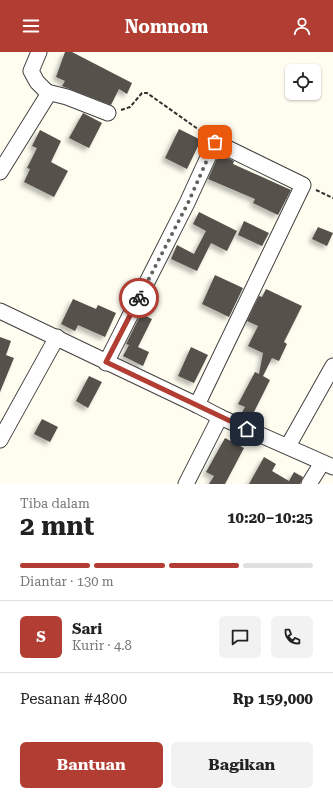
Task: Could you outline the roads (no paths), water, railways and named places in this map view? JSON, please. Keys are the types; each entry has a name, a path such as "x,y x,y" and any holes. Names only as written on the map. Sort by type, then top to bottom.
{"street":[{"path":"38,52 31,71 37,82 47,92 67,97 108,113"},
{"path":"0,172 42,106 47,92"},
{"path":"106,362 188,203 215,142 304,185 197,405"},
{"path":"0,311 57,337 220,417 328,465 309,484"},
{"path":"0,440 57,337"},
{"path":"288,446 333,366"},
{"path":"186,484 220,417"}]}
